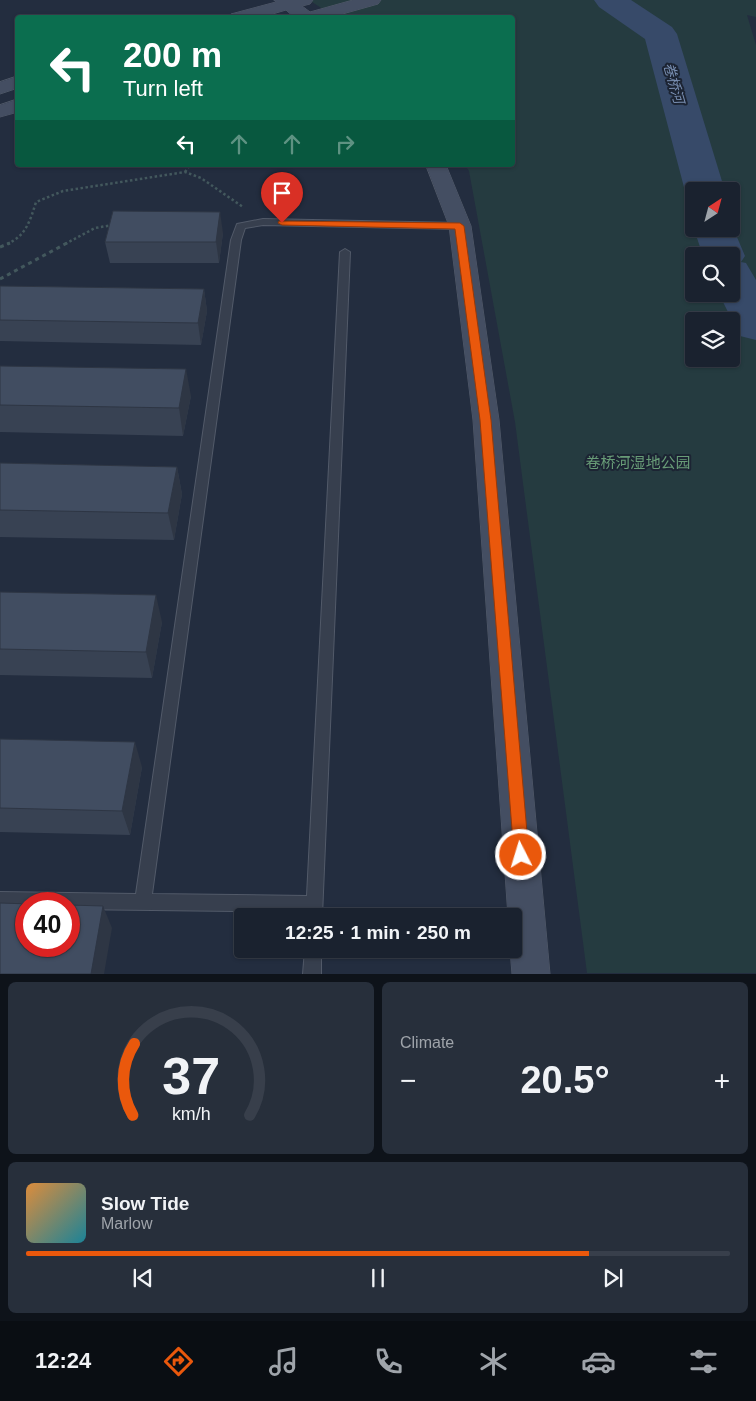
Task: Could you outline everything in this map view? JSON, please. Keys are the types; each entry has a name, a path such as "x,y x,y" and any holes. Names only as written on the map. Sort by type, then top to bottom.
{"street":[{"path":"318,15 370,0"},
{"path":"247,15 293,1 305,15"},
{"path":"0,88 15,83"},
{"path":"0,111 15,106"},
{"path":"437,167 460,226 486,420 531,974"}],"lane":[{"path":"142,902 236,240 241,226 262,222 460,226"},
{"path":"315,908 345,252"},
{"path":"0,900 142,902 272,908"},
{"path":"312,974 313,958"}],"path":[{"path":"185,172 189,167"},
{"path":"0,248 23,236 29,226 36,202 49,195 185,172 201,178 243,206 247,215 241,226"},
{"path":"0,279 95,228 122,225"}],"green space":[{"name":"卷桥河湿地公园","path":"309,0 756,0 756,17 747,15 756,45 756,973 587,973 515,422 469,171 466,167 515,167 515,15 332,15"}],"building":[{"path":"113,211 220,212 216,242 105,242"},
{"path":"0,286 204,289 198,323 0,320"},
{"path":"0,366 186,369 179,408 0,405"},
{"path":"0,463 177,467 168,513 0,510"},
{"path":"0,592 156,595 146,652 0,649"},
{"path":"0,739 135,742 122,811 0,808"},
{"path":"0,903 15,904 15,957 80,957 80,905 103,906 91,974 0,974"}],"waterway":[{"name":"卷桥河","path":"610,0 660,34 702,182"},
{"name":"卷桥河","path":"718,238 721,247"},
{"name":"卷桥河","path":"740,291 756,326"}],"route":[{"path":"282,223 460,226 486,420 521,855"}]}
